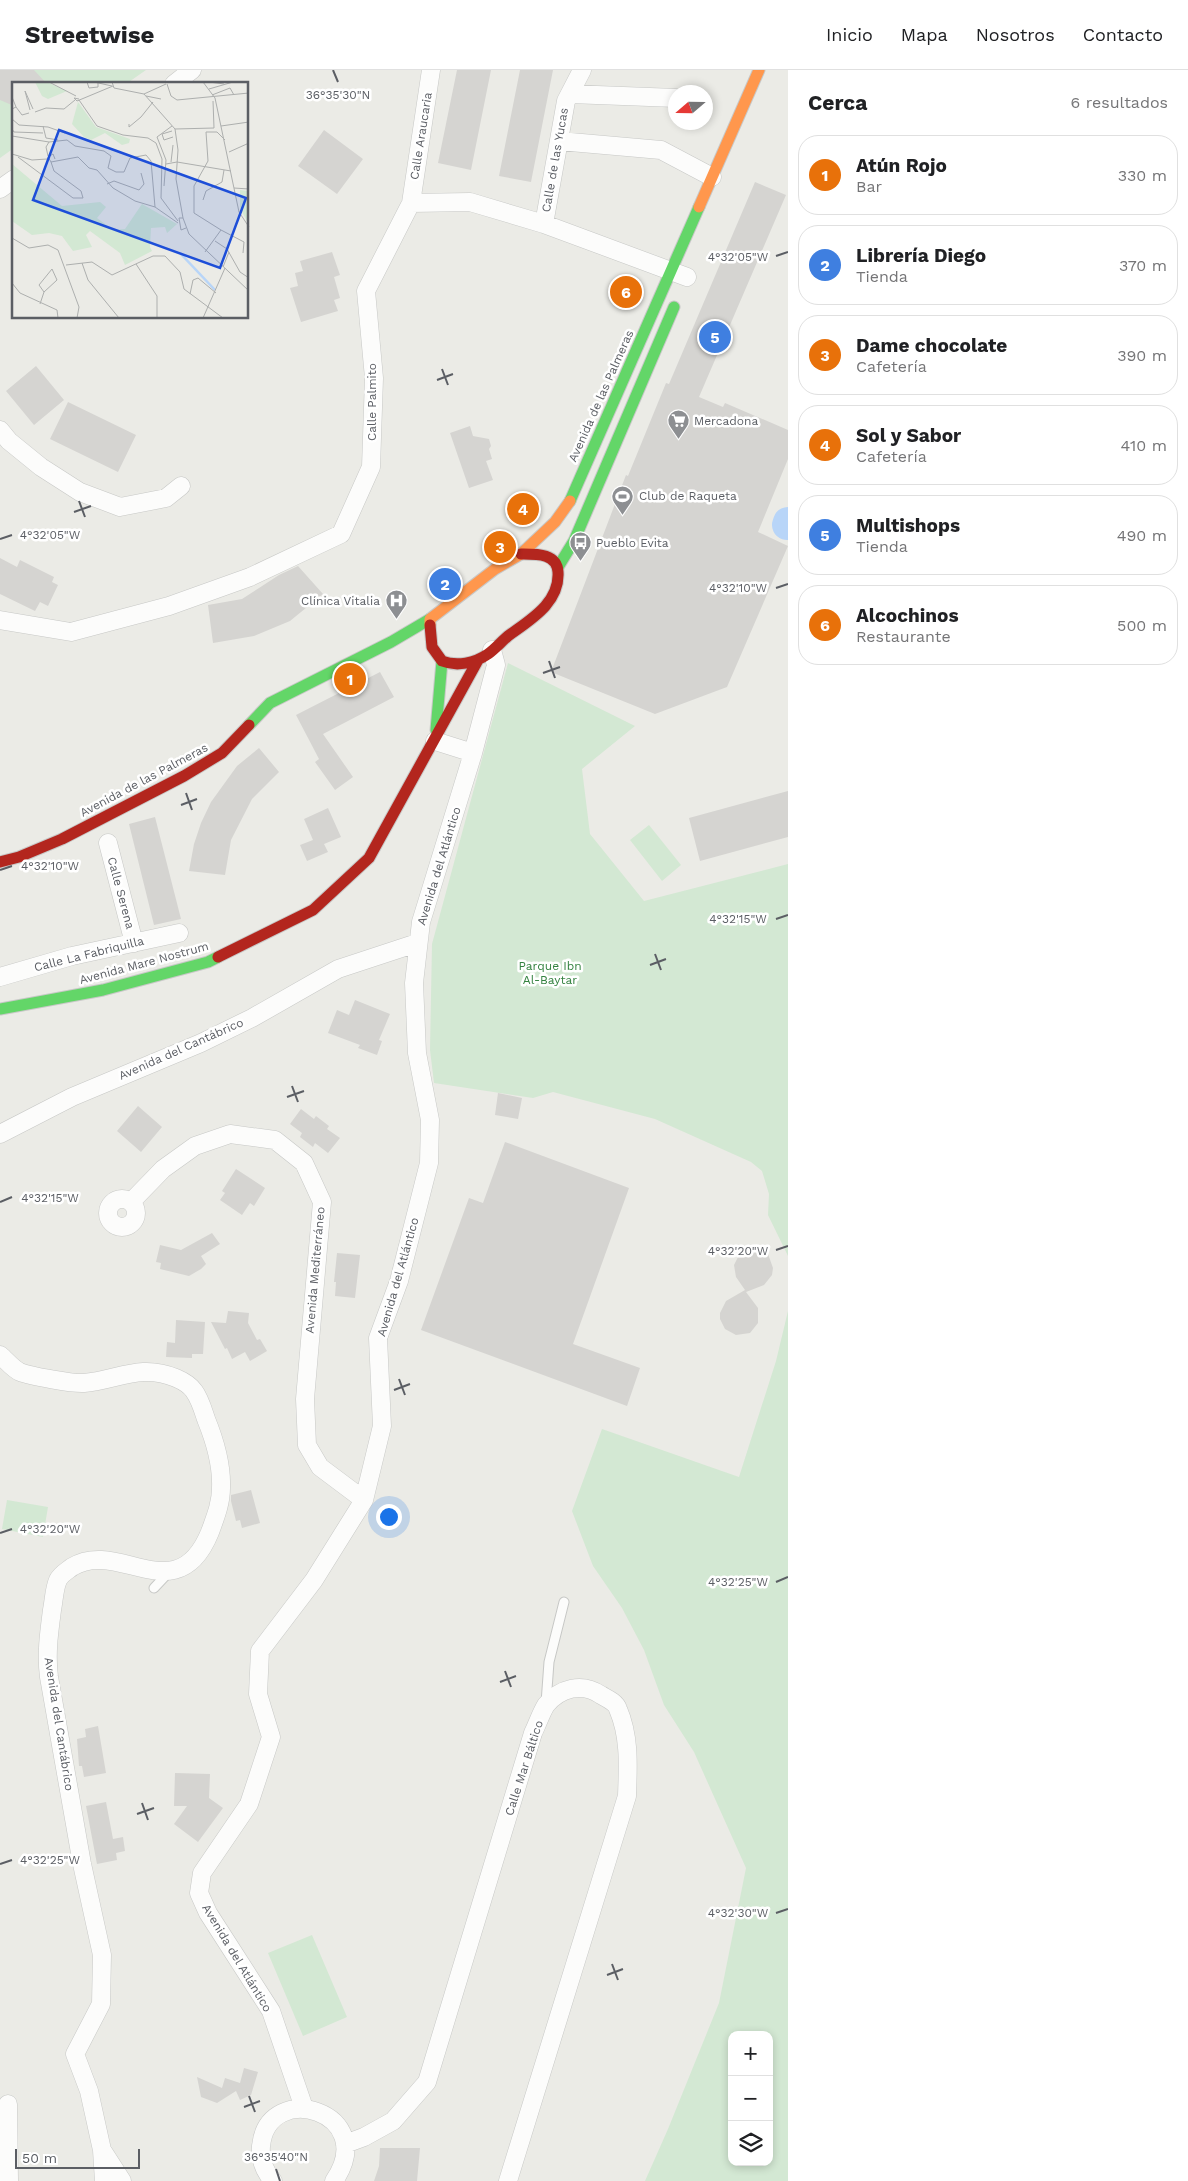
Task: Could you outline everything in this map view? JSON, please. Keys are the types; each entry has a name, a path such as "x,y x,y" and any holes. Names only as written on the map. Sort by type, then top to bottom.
{"street":[{"path":"177,82 192,70"},
{"name":"Calle Araucaria","path":"411,202 431,70"},
{"name":"Calle de las Yucas","path":"544,224 566,102 582,70"},
{"name":"Avenida de las Palmeras","path":"558,567 574,541 683,278 712,177 759,70"},
{"path":"570,94 668,98"},
{"path":"559,142 661,150 712,177"},
{"path":"0,189 12,180"},
{"path":"411,202 470,202 544,224 683,278"},
{"name":"Calle Palmito","path":"0,620 70,632 169,606 223,587 250,577 341,534 371,467 374,378 366,291 411,202"},
{"name":"Avenida de las Palmeras","path":"0,862 19,857 62,839 184,776 222,753 270,703 391,642 430,618 495,569 521,554 555,522 568,502 683,278"},
{"path":"0,430 9,441 41,467 72,487 80,492 120,507 166,498 181,486"},
{"path":"430,618 427,646 442,661 455,664 478,660 536,615 551,600 558,587 558,567 544,554 521,554"},
{"path":"391,642 407,644"},
{"name":"Avenida del Atlántico","path":"304,2108 271,2011 208,1913 199,1893 202,1872 249,1804 271,1737 258,1694 260,1651 314,1580 364,1500 382,1426 378,1338 399,1281 429,1164 430,1120 418,1053 414,983 417,943 421,922 473,753 496,665 492,650"},
{"name":"Avenida Mare Nostrum","path":"0,1009 103,990 208,962 314,910 369,858 478,660"},
{"name":"Avenida Mare Nostrum","path":"435,741 442,661"},
{"path":"435,741 473,753"},
{"name":"Calle Serena","path":"108,844 134,943"},
{"name":"Calle La Fabriquilla","path":"0,978 72,956 179,933"},
{"name":"Avenida del Cantábrico","path":"0,1134 72,1096 201,1043 252,1018 338,968 417,943"},
{"name":"Avenida Mediterráneo","path":"131,1202 163,1170 195,1146 230,1134 275,1140 304,1163 322,1202 305,1399 307,1445 320,1467 364,1500"},
{"path":"0,1355 19,1372 82,1384 132,1372 148,1371 182,1380 194,1391 208,1424 217,1453 221,1481 219,1506 201,1550 187,1564 169,1572"},
{"name":"Avenida del Cantábrico","path":"104,2181 102,2150 89,2091 75,2054 101,2004 102,1955 82,1864 49,1677 48,1638 57,1581 82,1562 104,1561 152,1571 169,1572"},
{"name":"Calle Mar Báltico","path":"345,2144 364,2137 394,2121 427,2082 533,1733 546,1706 560,1694 574,1687 593,1689 618,1706 626,1732 629,1759 627,1796 611,1854 592,1909 508,2181"},
{"path":"8,2104 9,2181"},
{"path":"273,2181 264,2168 261,2154 262,2140 268,2127 278,2117 290,2110 304,2108 318,2111 331,2119 340,2130 345,2144 345,2158 340,2172 334,2181"},
{"name":"Avenida del Cantábrico","path":"102,2150 122,2181"}],"lane":[{"path":"154,1588 169,1572"},
{"path":"546,1706 548,1662 564,1602"}],"green space":[{"path":"0,70 146,70 129,82 12,82 12,149 0,158"},
{"name":"Parque Ibn Al-Baytar","path":"508,663 635,726 582,769 590,834 644,901 788,864 788,1256 768,1215 769,1194 762,1171 751,1162 655,1119 553,1092 533,1098 434,1083 430,1050 432,944"},
{"path":"649,825 681,865 662,881 630,840"},
{"path":"788,1311 788,2181 645,2181 719,2003 746,1868 694,1752 664,1705 644,1650 622,1608 593,1566 572,1511 602,1429 739,1477 776,1361"},
{"path":"7,1500 48,1507 43,1537 2,1529"},
{"path":"312,1935 347,2017 303,2036 268,1953"}],"building":[{"path":"0,70 34,70 45,82 12,82 12,105 0,100"},
{"path":"457,70 491,70 471,170 438,163"},
{"path":"520,70 553,70 531,182 499,176"},
{"path":"324,130 363,159 337,194 298,166"},
{"path":"755,182 786,195 699,397 723,407 725,403 788,430 788,459 758,532 788,546 727,687 655,714 551,672 626,475 628,476 666,383 669,384"},
{"path":"332,252 340,275 334,277 340,298 334,300 338,311 301,322 290,288 298,286 295,273 303,271 300,261"},
{"path":"36,366 64,400 34,425 6,391"},
{"path":"68,402 136,435 118,472 50,439"},
{"path":"470,426 473,436 489,439 492,459 486,461 493,480 469,488 450,433"},
{"path":"0,558 17,567 20,560 54,577 52,582 58,585 48,606 40,602 35,611 0,594"},
{"path":"298,566 323,594 290,621 254,636 213,643 208,605 242,599 279,575"},
{"path":"380,672 394,697 323,734 353,777 335,790 315,762 319,759 296,715"},
{"path":"259,748 279,772 252,799 231,840 225,875 189,871 194,844 211,802 237,766"},
{"path":"788,791 788,837 700,861 689,818"},
{"path":"328,808 341,837 324,844 328,852 307,861 300,845 313,840 304,819"},
{"path":"155,817 181,919 154,925 129,824"},
{"path":"355,1000 390,1014 379,1040 382,1041 377,1055 358,1048 360,1045 328,1033 337,1010 349,1015"},
{"path":"498,1093 522,1098 518,1119 495,1115"},
{"path":"138,1106 162,1127 141,1152 117,1131"},
{"path":"301,1109 314,1119 316,1116 329,1126 327,1129 340,1138 328,1153 315,1143 313,1147 300,1137 302,1133 290,1124"},
{"path":"505,1142 629,1188 573,1344 640,1368 627,1406 421,1330 469,1198 483,1203"},
{"path":"236,1169 265,1188 254,1206 250,1203 242,1215 220,1200 225,1193 222,1191"},
{"path":"212,1233 220,1244 201,1256 206,1264 201,1269 189,1276 160,1269 161,1263 156,1262 160,1245 181,1250"},
{"path":"754,1248 768,1254 773,1268 772,1275 764,1285 746,1292 758,1308 758,1323 750,1333 736,1335 725,1329 720,1319 720,1313 726,1301 745,1290 736,1277 734,1265 740,1253"},
{"path":"337,1253 360,1255 355,1298 335,1296 336,1282 334,1282"},
{"path":"228,1311 249,1313 248,1323 257,1340 260,1339 267,1351 250,1361 245,1352 232,1359 211,1322 226,1323"},
{"path":"176,1320 205,1322 203,1354 192,1354 192,1358 166,1357 167,1342 175,1343"},
{"path":"251,1490 260,1523 242,1528 240,1520 236,1521 231,1495"},
{"path":"98,1726 106,1773 84,1777 82,1766 79,1766 77,1739 86,1737 85,1729"},
{"path":"175,1773 210,1774 209,1798 223,1808 198,1842 174,1824 187,1806 174,1806"},
{"path":"106,1802 113,1839 123,1837 125,1851 116,1853 117,1860 97,1864 86,1806"},
{"path":"244,2068 258,2072 251,2095 240,2100 236,2091 217,2103 201,2097 197,2077 222,2088 225,2078 240,2083"},
{"path":"380,2148 420,2148 417,2181 374,2181 379,2166"}],"traffic: fast":[{"path":"570,501 699,207"},
{"path":"558,567 574,541 674,307"},
{"path":"249,725 270,703 391,642 430,619"},
{"path":"436,730 442,661"},
{"path":"0,1009 103,990 208,962 218,957"}],"traffic: slow":[{"path":"699,207 759,70"},
{"path":"430,625 430,619 495,569 521,554 555,522 570,501"}],"traffic: jam":[{"path":"430,625 432,647 442,661 454,664 466,663 477,660 491,652 508,636 542,610 554,593 558,572 554,561 545,556 521,554"},
{"path":"218,957 313,910 369,858 478,660"},
{"path":"0,862 19,857 62,839 184,776 222,753 249,725"}],"place":[{"name":"Alcochinos","path":"626,292"},
{"name":"Multishops","path":"715,337"},
{"name":"Mercadona","path":"678,440"},
{"name":"Sol y Sabor","path":"523,509"},
{"name":"Club de Raqueta","path":"623,515"},
{"name":"Dame chocolate","path":"500,547"},
{"name":"Pueblo Evita","path":"580,562"},
{"name":"Librería Diego","path":"445,584"},
{"name":"Clínica Vitalia","path":"396,620"},
{"name":"Atún Rojo","path":"350,679"}]}
